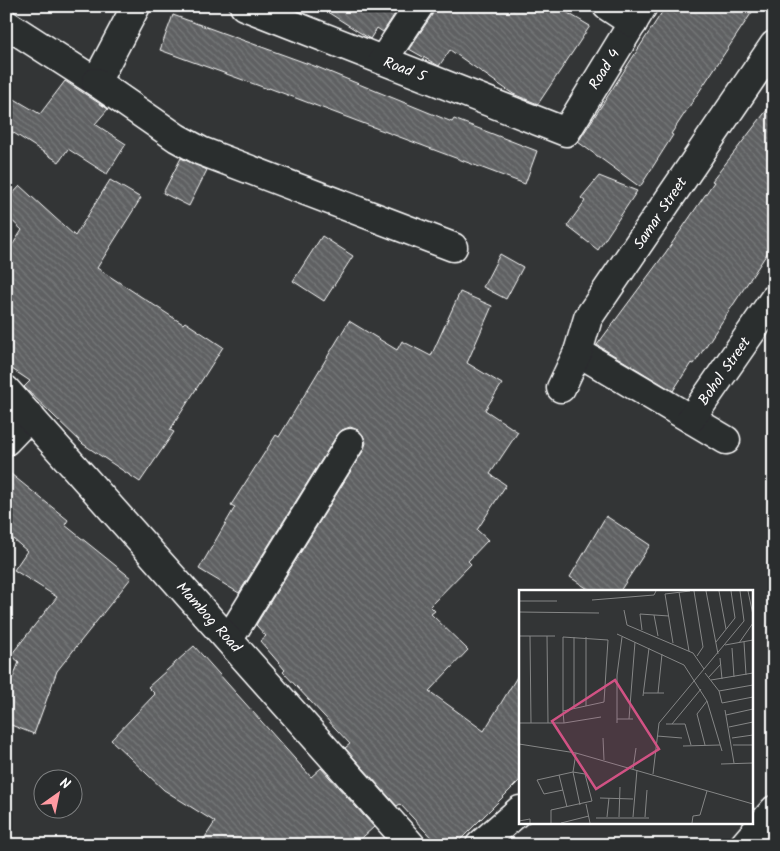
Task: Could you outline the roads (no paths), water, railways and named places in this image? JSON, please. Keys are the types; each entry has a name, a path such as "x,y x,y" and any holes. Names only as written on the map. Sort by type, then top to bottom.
{"street":[{"path":"96,82 136,6"},
{"path":"384,60 419,6"},
{"path":"607,6 638,15"},
{"name":"Road 5","path":"261,9 566,132"},
{"name":"Road 4","path":"566,132 638,15"},
{"path":"6,24 96,82 177,138 201,151 453,247"},
{"name":"Samar Street","path":"561,388 578,352 588,318 774,45"},
{"name":"Bohol Street","path":"691,419 774,299"},
{"path":"578,352 726,440"},
{"name":"Mambog Road","path":"6,390 411,845"},
{"path":"6,441 30,416"},
{"path":"229,639 350,443"},
{"path":"744,845 774,810"},
{"path":"480,845 519,811"}]}
